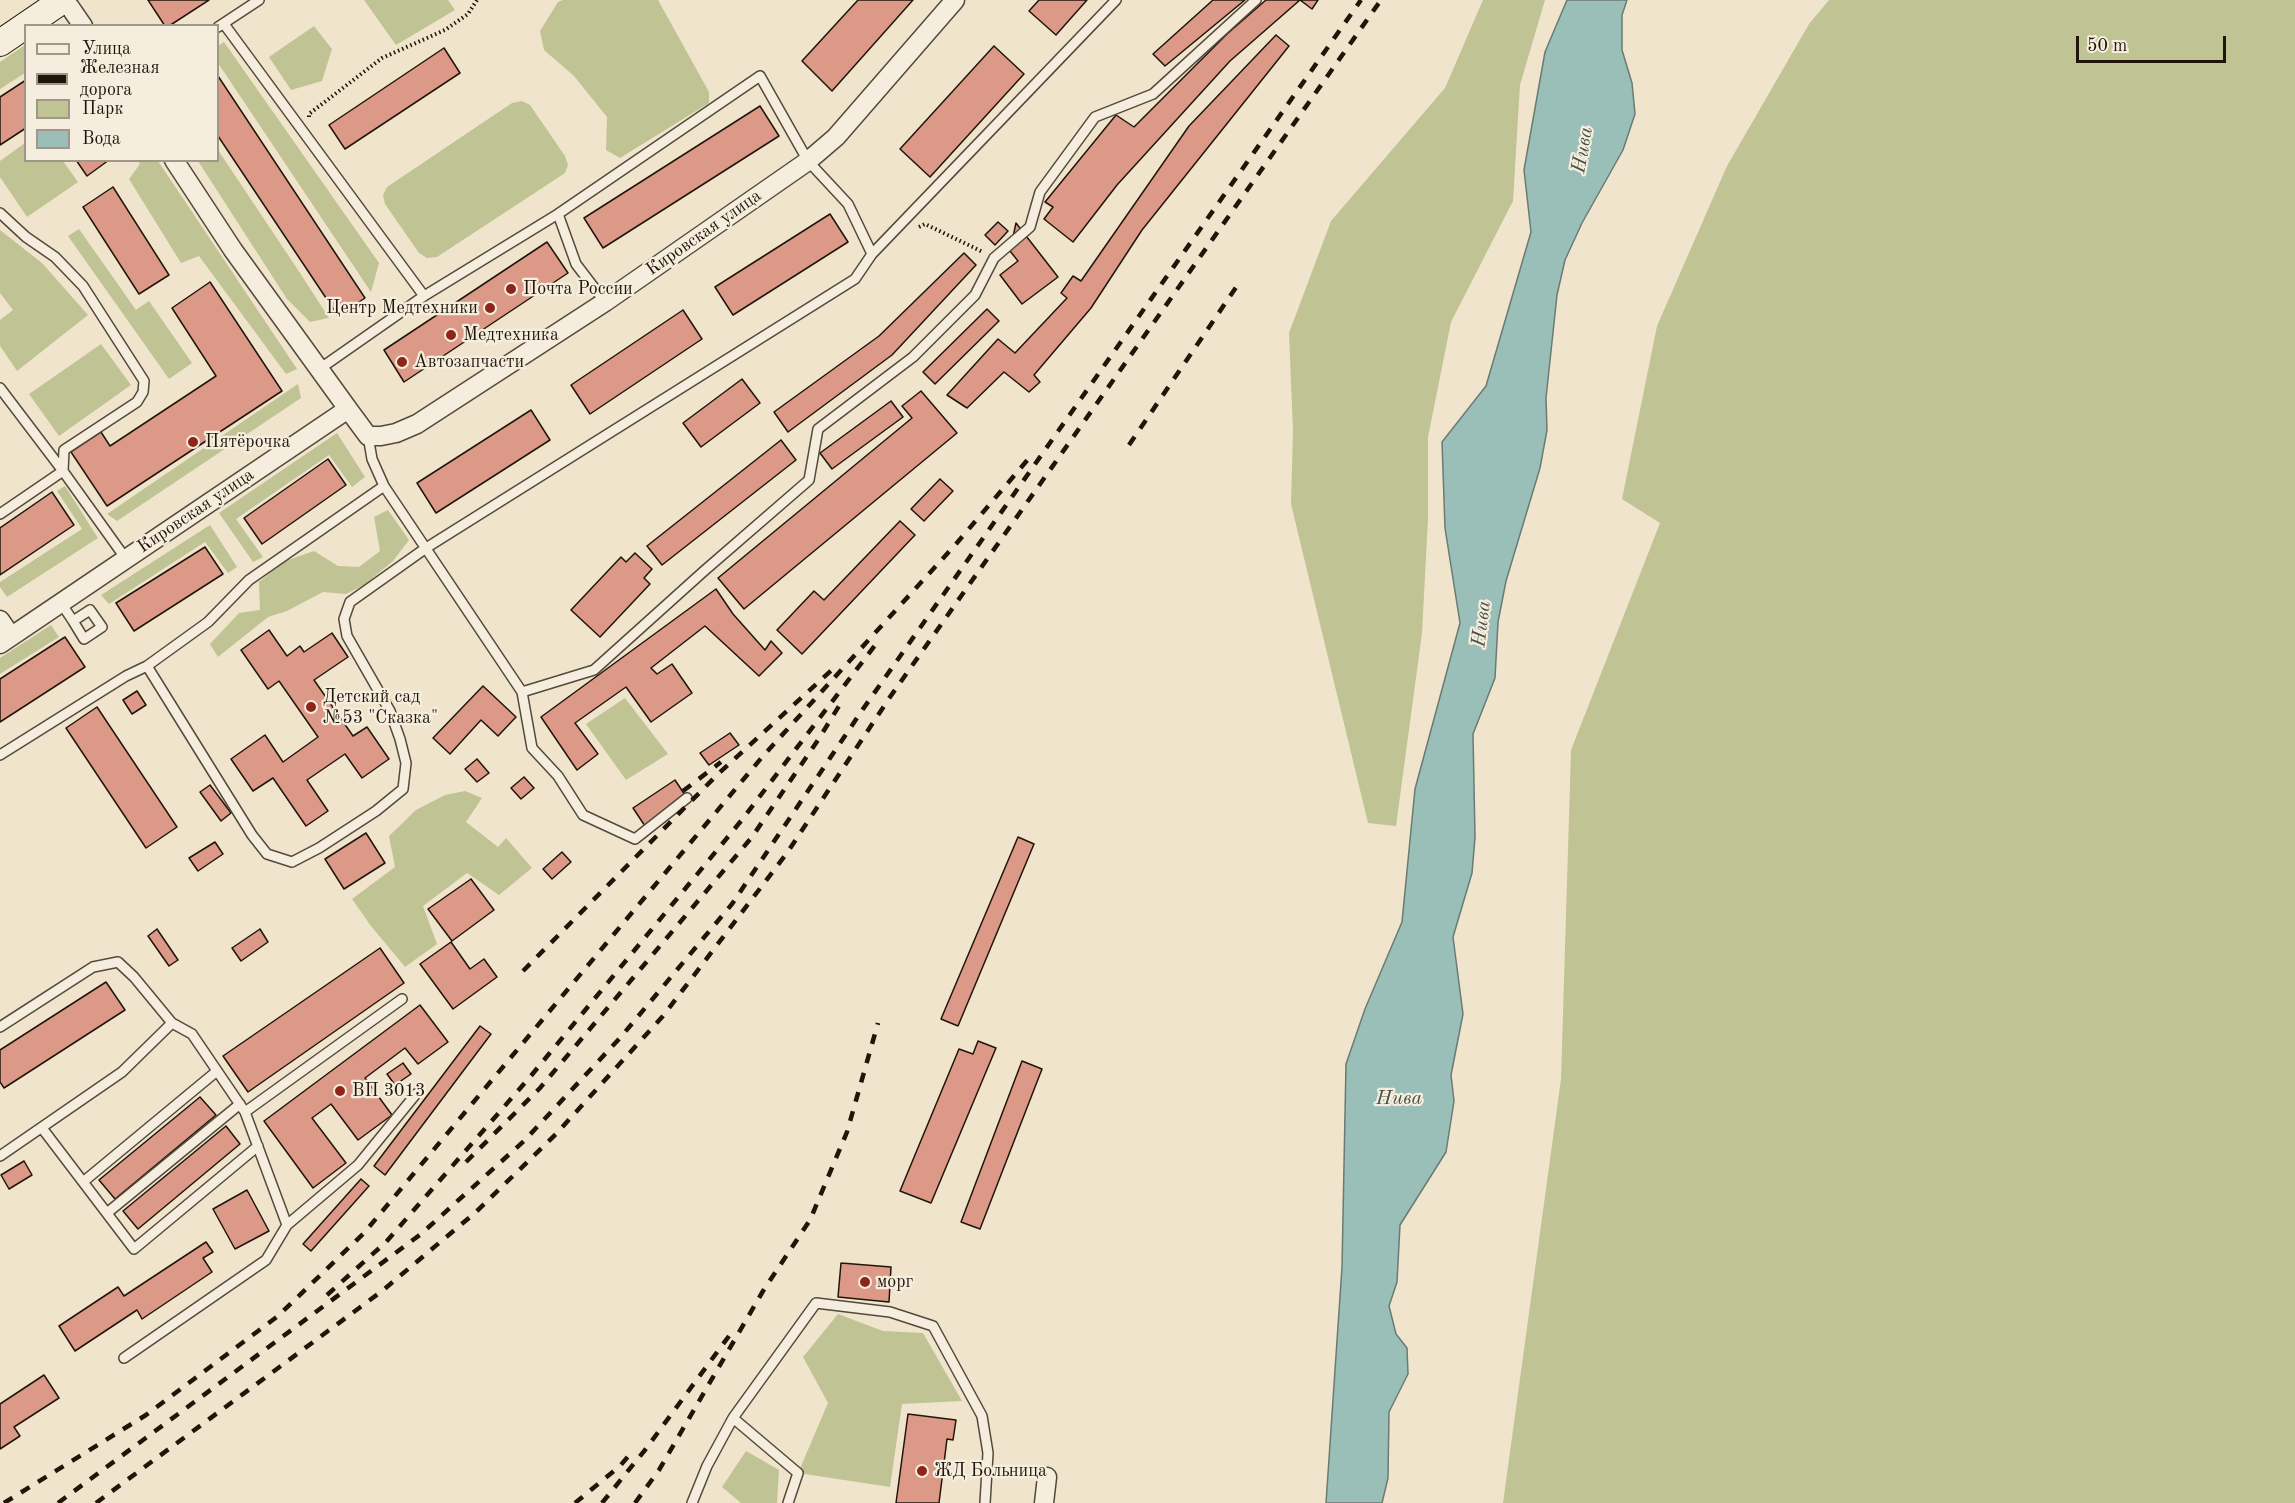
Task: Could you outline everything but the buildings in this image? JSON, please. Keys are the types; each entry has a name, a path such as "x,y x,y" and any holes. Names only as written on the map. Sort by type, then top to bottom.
{"main road":[{"path":"28,24 64,0"},
{"path":"0,43 24,27"}],"street":[{"path":"64,0 82,24"},
{"name":"Кировская улица","path":"368,436 396,433 417,424 604,302 808,161 841,132 955,0"},
{"path":"175,162 233,250 368,436"},
{"name":"Кировская улица","path":"5,640 348,409"},
{"path":"0,620 5,640"},
{"path":"1044,1503 1047,1477"}],"lane":[{"path":"259,0 221,25 424,296"},
{"path":"147,666 252,835 267,854 292,862 376,811 403,789 406,763 390,711 347,636 344,619 350,602 426,548 855,279 872,254 1116,0"},
{"path":"522,692 594,670 809,480 818,429 913,357 975,295 994,258 1030,227 1040,192 1095,117 1153,94 1256,0"},
{"path":"318,370 424,296 558,214 760,76 808,161 848,204 872,254"},
{"path":"0,213 26,237 55,257 83,286 144,381 143,392 137,402 64,450 63,471"},
{"path":"558,214 576,264 604,302"},
{"path":"0,388 126,559"},
{"path":"368,436 372,459 384,486 522,692 532,748 558,776 583,816 635,839 687,798"},
{"path":"0,514 63,471"},
{"path":"0,755 126,676 147,666 208,622 249,580 384,486"},
{"path":"61,603 73,621"},
{"path":"0,1027 93,967 118,962 134,977 172,1023 192,1034 242,1108 287,1225"},
{"path":"107,1214 242,1108 402,999"},
{"path":"0,1155 122,1072 172,1023"},
{"path":"83,1182 218,1071"},
{"path":"124,1358 266,1260 287,1225 358,1165 416,1094"},
{"path":"42,1128 134,1249 258,1146"},
{"path":"692,1503 707,1466 733,1418 816,1303 890,1312 933,1326 982,1416 988,1453 985,1503"},
{"path":"733,1418 798,1473 788,1503"}],"path":[{"path":"310,142 309,114 382,58 445,30 468,14 477,0"},
{"path":"916,229 925,224 994,258"}],"green space":[{"path":"364,0 448,0 455,10 396,45"},
{"path":"563,0 658,0 709,92 709,103 620,158 606,150 607,117 574,76 544,50 540,31 558,2"},
{"path":"1483,0 1545,0 1520,85 1513,201 1451,322 1428,437 1428,519 1422,633 1396,826 1368,823 1291,504 1293,431 1289,333 1331,221 1445,88"},
{"path":"1829,0 2295,0 2295,1503 1503,1503 1561,1079 1571,750 1660,523 1622,499 1657,326 1727,166 1809,24"},
{"path":"314,26 332,49 322,81 291,90 269,57"},
{"path":"224,42 379,263 371,292 219,64 219,45"},
{"path":"24,46 24,74 0,89 0,62"},
{"path":"522,101 530,105 565,156 568,165 565,173 437,257 427,258 419,253 385,204 383,195 387,187 512,103"},
{"path":"24,144 24,162 64,162 78,182 27,217 0,177 0,161"},
{"path":"219,152 329,318 310,322 287,299 199,162 219,162"},
{"path":"139,162 159,162 297,369 286,374 199,256 181,263 129,179 140,164"},
{"path":"79,229 136,310 149,301 192,363 169,379 68,236"},
{"path":"0,230 42,263 88,315 17,371 0,346 0,320 13,310 0,293"},
{"path":"101,344 131,385 59,436 29,394"},
{"path":"298,384 301,398 117,521 107,514"},
{"path":"337,433 365,477 352,487 329,455 236,519 263,557 253,562 219,513"},
{"path":"65,486 98,538 7,597 0,587 0,582 82,529 57,491"},
{"path":"388,510 409,540 393,561 364,585 346,594 323,592 287,611 268,617 218,657 210,644 239,613 260,610 259,582 285,561 314,551 338,566 359,567 380,551 374,517"},
{"path":"210,525 237,567 228,573 205,542 109,604 101,595"},
{"path":"51,625 59,637 0,674 0,658"},
{"path":"625,698 668,754 626,780 586,724"},
{"path":"465,791 482,798 466,822 498,847 506,838 532,868 499,895 467,873 423,906 437,944 405,967 352,899 395,867 389,836 416,810 445,795"},
{"path":"838,1314 883,1331 923,1333 962,1401 902,1404 890,1487 798,1473 828,1403 803,1357"},
{"path":"746,1451 779,1470 777,1503 741,1503 722,1487"}],"water":[{"name":"Нива","path":"1567,0 1627,0 1622,15 1622,50 1632,83 1635,114 1623,150 1582,223 1565,260 1557,295 1546,398 1547,430 1540,468 1506,581 1498,622 1495,678 1473,734 1475,837 1472,873 1453,937 1463,1014 1451,1075 1454,1101 1446,1152 1400,1225 1397,1282 1389,1306 1396,1334 1407,1348 1408,1374 1389,1412 1388,1478 1382,1503 1326,1503 1342,1267 1346,1064 1365,1009 1402,922 1415,789 1460,623 1445,528 1442,442 1486,386 1531,232 1524,170 1545,52"}],"railway":[{"path":"58,1503 421,1234 524,1141 620,1038 732,904 863,709 1361,0"},
{"path":"96,1503 382,1291 476,1212 556,1134 663,1016 787,853 890,697 1381,0"},
{"path":"1129,445 1239,283"},
{"path":"4,1503 146,1415 278,1316 364,1233 763,756 956,544 1030,457"},
{"path":"327,1295 386,1242 530,1077 741,821 876,644"},
{"path":"523,971 717,775 835,667"},
{"path":"466,1162 540,1088 752,837 844,698"},
{"path":"683,791 721,762"},
{"path":"635,1503 659,1470 763,1291 810,1220 847,1132 878,1023"},
{"path":"602,1503 645,1450 729,1336"},
{"path":"575,1503 620,1466 631,1453"}],"place":[{"name":"Почта России","path":"511,289"},
{"name":"Центр Медтехники","path":"490,308"},
{"name":"Медтехника","path":"451,335"},
{"name":"Автозапчасти","path":"402,362"},
{"name":"Пятёрочка","path":"193,442"},
{"name":"Детский сад №53 \"Сказка\"","path":"311,707"},
{"name":"ВП 3013","path":"340,1091"},
{"name":"морг","path":"865,1282"},
{"name":"ЖД Больница","path":"922,1471"}]}
